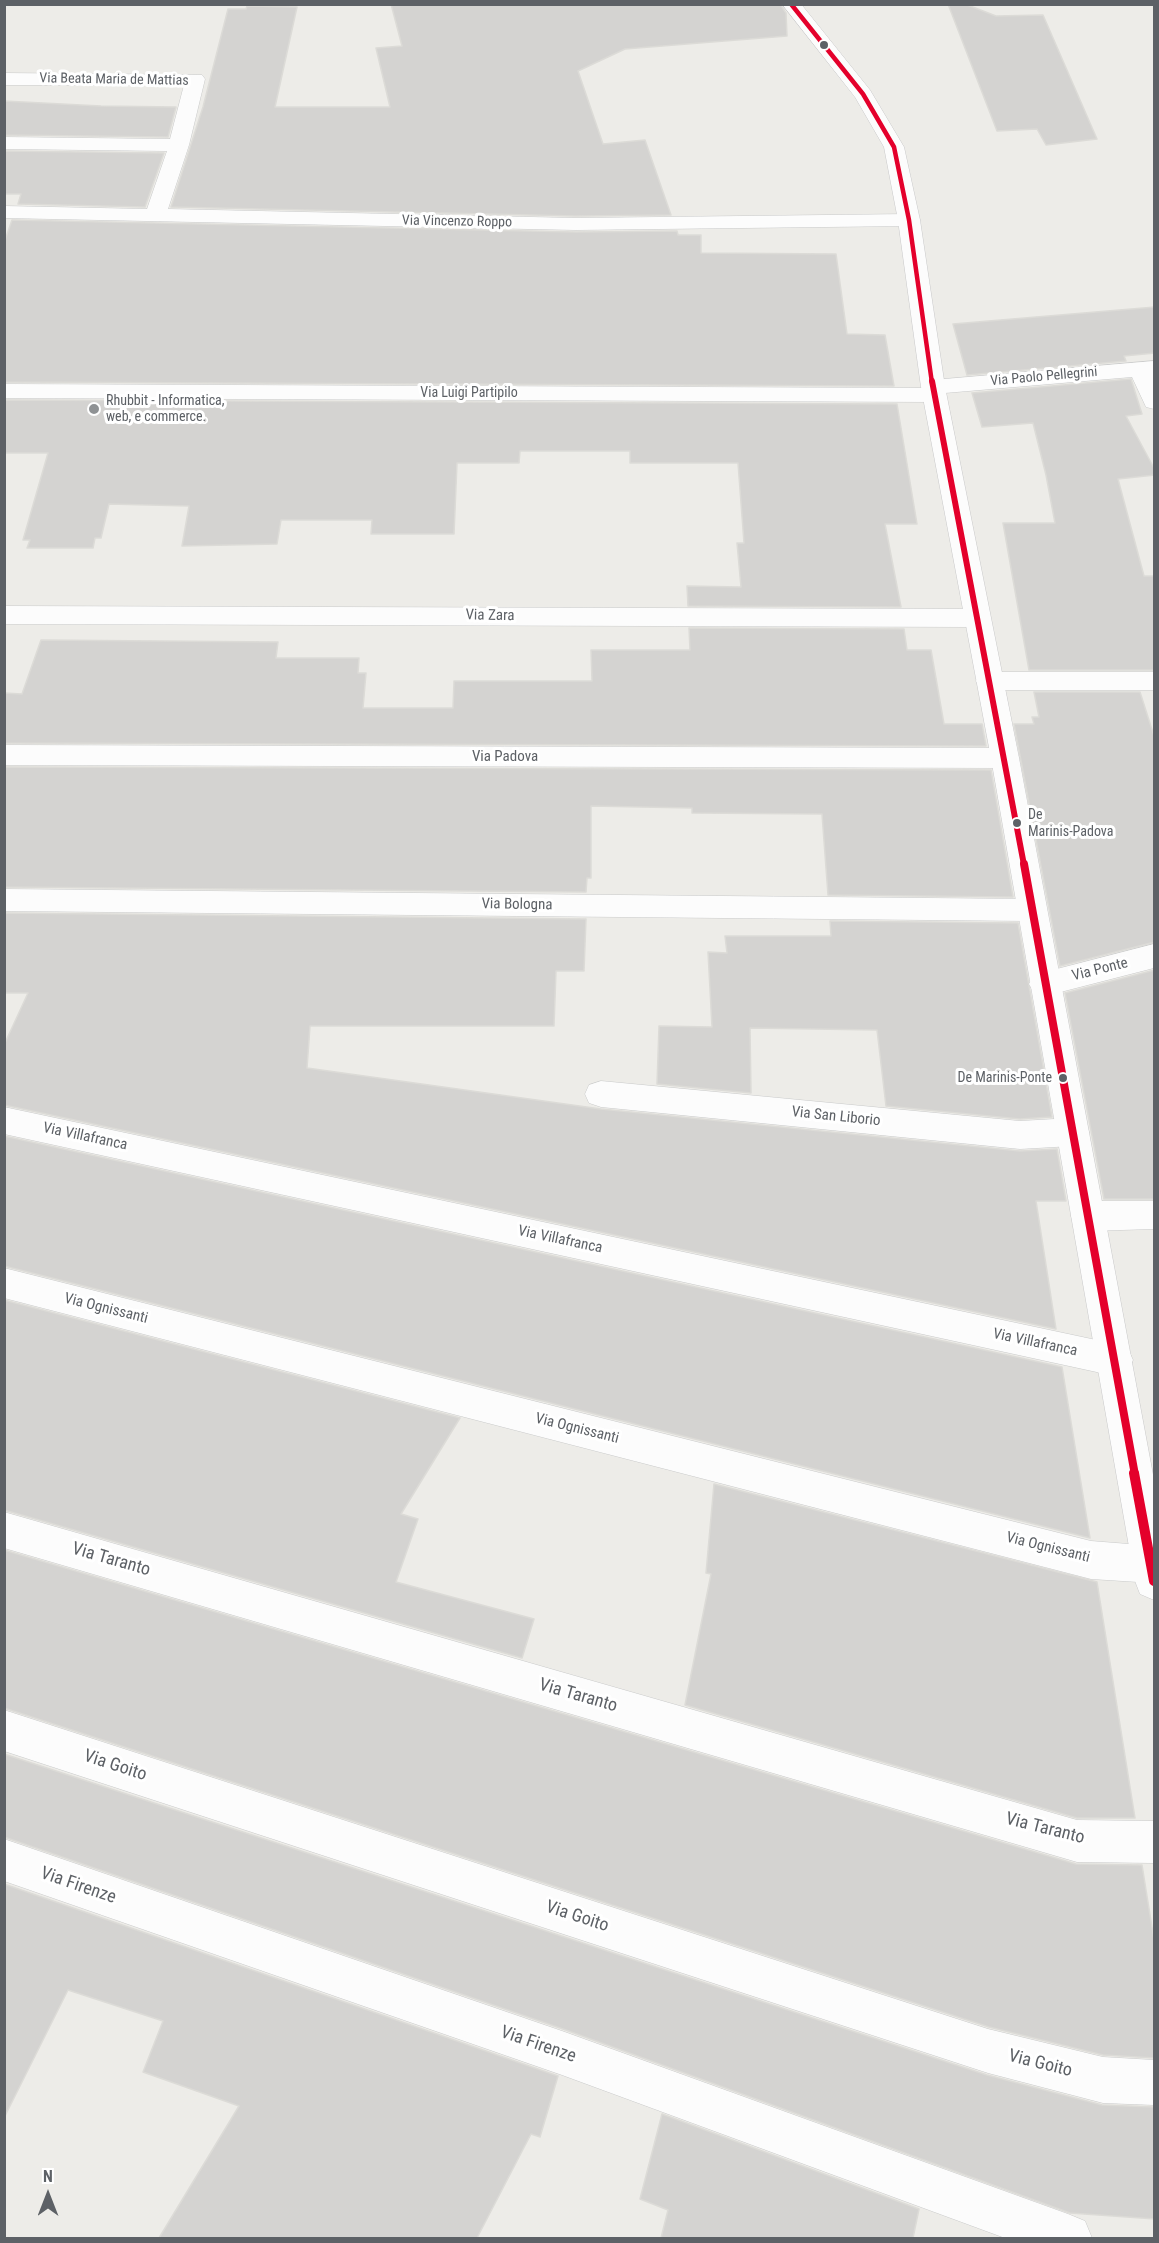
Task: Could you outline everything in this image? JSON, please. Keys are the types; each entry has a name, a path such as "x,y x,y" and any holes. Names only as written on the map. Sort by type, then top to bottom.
{"street":[{"path":"791,4 863,94 884,126 894,147 909,220 933,391 1005,758 1030,910 1153,1570"},
{"name":"Via Beata Maria de Mattias","path":"4,79 195,79 179,145 156,214"},
{"path":"4,143 179,145"},
{"name":"Via Vincenzo Roppo","path":"4,212 576,224 909,220"},
{"path":"1147,368 1155,402"},
{"name":"Via Paolo Pellegrini","path":"933,391 1147,368"},
{"name":"Via Luigi Partipilo","path":"4,391 933,391"},
{"name":"Via Zara","path":"4,615 976,618"},
{"path":"990,681 1155,681"},
{"name":"Via Padova","path":"4,755 1005,758"},
{"name":"Via Bologna","path":"4,900 1030,910"},
{"name":"Via Ponte","path":"1045,984 1155,956"},
{"name":"Via San Liborio","path":"600,1094 1020,1135 1072,1132"},
{"name":"Via Villafranca","path":"4,1120 1115,1360"},
{"path":"1088,1216 1155,1215"},
{"name":"Via Ognissanti","path":"4,1283 1091,1560 1153,1570"},
{"name":"Via Taranto","path":"4,1530 1077,1841 1155,1842"},
{"name":"Via Goito","path":"4,1730 988,2051 1104,2080 1155,2083"},
{"name":"Via Firenze","path":"4,1860 562,2053 1068,2238"}],"building":[{"path":"391,4 780,4 786,13 787,36 625,49 578,71 603,144 645,140 671,215 576,216 171,207 203,107 228,9 246,9 247,6 297,7 275,107 390,107 376,48 402,46"},
{"path":"948,4 965,4 996,16 1043,15 1097,139 1046,145 1037,129 997,131"},
{"path":"4,101 176,107 168,137 4,135"},
{"path":"4,151 164,153 145,207 18,204 21,194 4,194"},
{"path":"12,220 576,232 677,231 678,235 701,235 701,253 836,254 847,334 885,335 894,386 4,382 4,243"},
{"path":"1155,307 1155,353 1124,356 1126,361 967,375 953,324"},
{"path":"1131,379 1142,414 1126,416 1155,470 1155,475 1118,479 1144,576 1155,576 1155,670 1029,670 1003,523 1055,523 1046,475 1033,423 982,427 972,393"},
{"path":"4,400 897,404 917,524 885,524 901,607 688,606 687,586 741,587 737,543 744,543 738,463 630,463 630,451 520,451 519,463 457,463 454,534 371,534 372,520 281,520 277,544 182,546 189,506 109,504 101,538 95,538 93,548 27,548 30,540 23,540 48,453 4,453"},
{"path":"689,628 904,629 907,650 931,650 944,724 982,724 986,746 4,743 4,693 22,694 41,640 278,642 276,658 359,658 358,673 366,673 363,708 453,708 454,681 592,681 591,650 690,650"},
{"path":"1034,692 1140,692 1155,739 1155,942 1060,966 1014,724 1034,724 1032,717 1039,717"},
{"path":"4,767 991,770 1013,897 828,895 822,814 692,813 692,808 591,806 591,878 587,878 586,892 4,887"},
{"path":"4,913 586,919 584,971 556,971 554,1026 310,1026 307,1068 601,1109 1020,1151 1057,1149 1066,1201 1036,1201 1056,1329 4,1105 4,1045 28,993 4,993"},
{"path":"830,921 1018,923 1052,1117 1020,1119 886,1106 877,1030 750,1028 751,1093 657,1084 659,1026 712,1027 708,952 727,953 725,936 831,936"},
{"path":"1155,970 1155,1199 1104,1199 1065,993"},
{"path":"4,1136 1062,1367 1090,1538 4,1266"},
{"path":"4,1300 460,1418 401,1514 418,1519 396,1582 534,1619 522,1658 4,1510"},
{"path":"714,1484 1097,1582 1135,1818 1077,1818 685,1705 711,1574 706,1573"},
{"path":"4,1550 1076,1864 1142,1865 1155,1946 1155,2058 1103,2055 989,2027 4,1708"},
{"path":"4,1754 987,2075 1102,2105 1155,2107 1155,2219 1070,2213 563,2029 4,1837"},
{"path":"4,1884 558,2076 540,2137 531,2134 477,2238 159,2238 239,2106 143,2072 163,2021 68,1990 4,2118"},
{"path":"662,2114 919,2209 913,2238 661,2238 668,2210 640,2199"}],"transit line":[{"path":"791,4 863,94 894,147 909,220 933,387 1005,758 1154,1581"}],"place":[{"name":"Rhubbit - Informatica, web, e commerce.","path":"94,409"},
{"name":"De Marinis-Padova","path":"1017,823"},
{"name":"De Marinis-Ponte","path":"1063,1078"}]}
